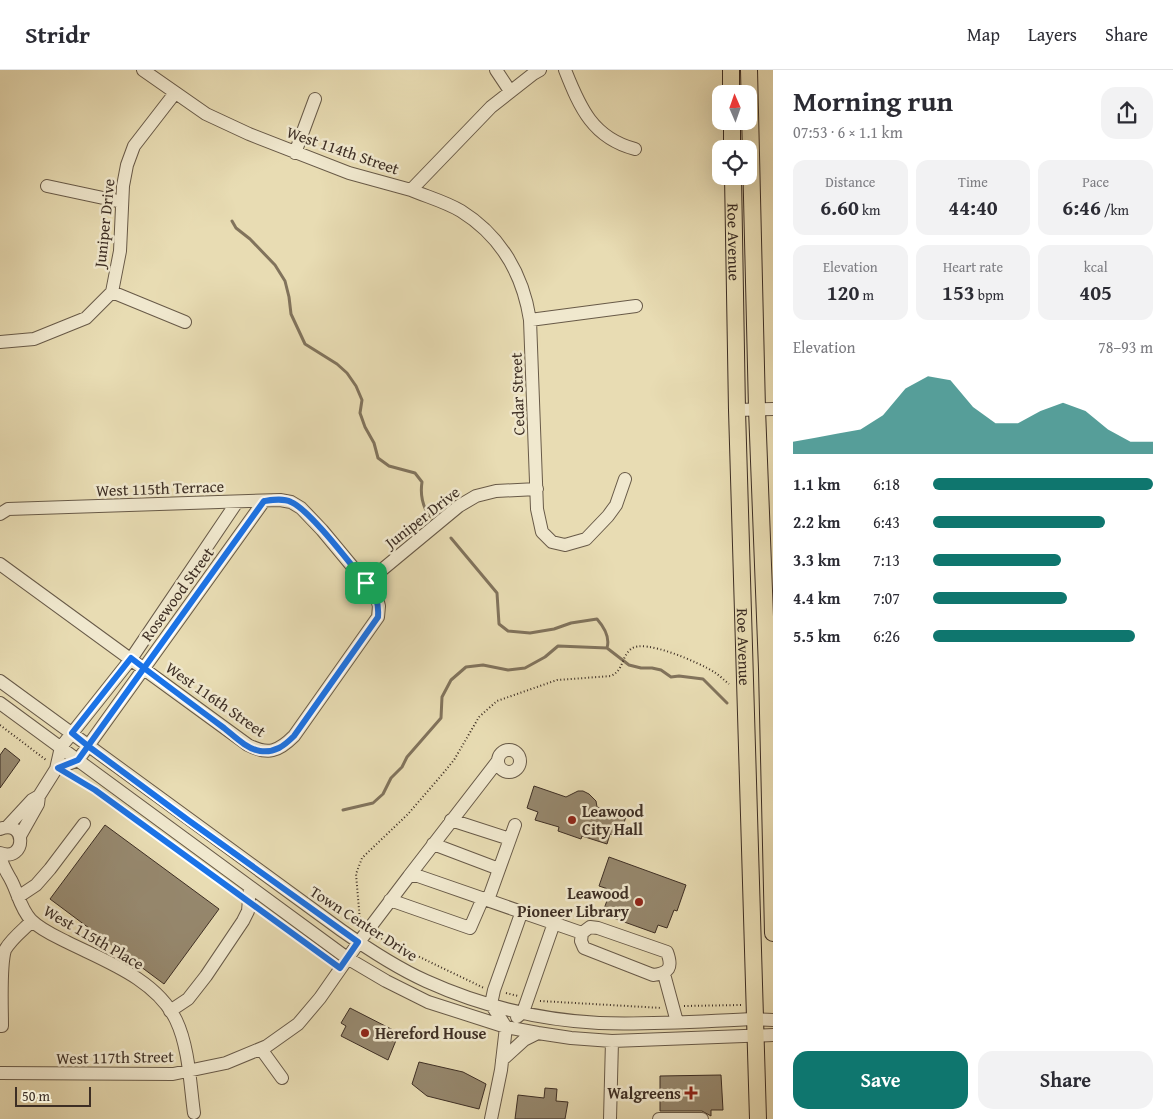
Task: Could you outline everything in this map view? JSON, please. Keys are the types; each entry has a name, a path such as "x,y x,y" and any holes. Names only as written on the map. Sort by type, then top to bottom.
{"main road":[{"path":"731,70 731,85"},
{"name":"Roe Avenue","path":"749,70 765,409 773,933"},
{"name":"Roe Avenue","path":"733,185 737,410 758,1119"},
{"path":"744,632 758,661 770,669"}],"street":[{"name":"West 114th Street","path":"143,70 206,114 349,173 411,190 476,121 510,91 540,70"},
{"path":"496,70 510,91"},
{"path":"566,70 577,99 597,129 615,142 635,149"},
{"name":"Juniper Drive","path":"174,93 134,146 126,172 122,202 120,251 112,292 185,322"},
{"path":"295,152 315,99"},
{"path":"47,186 122,202"},
{"name":"Cedar Street","path":"411,190 460,210 485,229 501,246 519,276 530,320 537,509 542,532 552,542 565,545 586,539 616,505 625,479"},
{"path":"0,342 34,340 86,318 112,292"},
{"path":"530,320 636,306"},
{"path":"737,410 765,409"},
{"name":"Juniper Drive","path":"366,583 464,503 476,496 496,491 537,489"},
{"name":"West 115th Terrace","path":"0,514 8,509 280,500 291,502 301,508 314,522 366,583"},
{"name":"Rosewood Street","path":"78,760 264,501"},
{"name":"Rosewood Street","path":"15,852 20,843 20,836 38,804 39,796 57,768 61,747 131,658 237,502"},
{"path":"199,558 214,570"},
{"name":"West 116th Street","path":"0,564 248,745 259,751 270,751 283,747 294,736 378,617 379,606 376,595 366,583"},
{"path":"168,603 183,612"},
{"name":"Town Center Drive","path":"0,681 188,820 358,942 383,959 426,981 491,1004 567,1020 598,1023 773,1020"},
{"path":"0,703 250,887 344,963 428,1002 506,1027 571,1038 612,1040 773,1035"},
{"path":"57,768 78,760"},
{"name":"West 117th Street","path":"0,1073 173,1074 226,1063 261,1048 298,1024 320,998 358,942 364,927 390,900 498,762"},
{"name":"Rosewood Street","path":"4,828 32,800 39,796"},
{"path":"451,820 510,839"},
{"path":"18,897 36,885 84,824"},
{"path":"390,900 470,928 486,899 515,826"},
{"path":"4,828 16,830 20,836"},
{"path":"433,844 499,869"},
{"path":"0,854 7,855 15,852"},
{"path":"10,879 15,852"},
{"name":"West 115th Place","path":"0,854 3,867 23,910 32,921 57,937 111,962 160,997 176,1019 184,1040 194,1113"},
{"path":"409,876 418,876 582,933"},
{"path":"170,1011 188,999 243,921 248,912 250,887"},
{"path":"491,1119 506,1027 491,1004 494,990 522,912"},
{"path":"0,1026 2,1026 2,965 5,951 14,938 32,921"},
{"path":"506,1027 523,1012 554,923"},
{"path":"590,927 598,928 667,952 670,960 668,969 664,974 653,975 584,948 581,941 582,933 590,927"},
{"path":"664,974 678,1022"},
{"path":"502,1060 524,1040 538,1033"},
{"path":"610,1119 612,1040"},
{"path":"261,1048 282,1078"},
{"path":"659,1119 702,1119"}],"path":[{"path":"729,684 714,672 662,650 638,645 629,650 617,673 611,676 557,680 497,701 478,718 454,760 440,777 408,814 362,858 356,874 364,927 484,988 540,1001 673,1007 741,1005"},
{"path":"0,725 57,768 95,790 249,902 344,963"}],"building":[{"path":"5,748 20,760 0,788 0,755"},
{"path":"534,786 566,797 578,791 589,794 596,801 597,807 626,816 620,837 610,834 607,844 582,836 581,839 558,831 559,827 535,820 538,812 527,808"},
{"path":"105,825 219,909 164,984 50,899"},
{"path":"609,857 686,885 677,911 674,910 667,928 658,925 655,933 602,914 611,890 599,886"},
{"path":"350,1008 399,1033 388,1060 341,1036 346,1026 341,1023"},
{"path":"419,1062 463,1072 486,1084 479,1109 427,1096 412,1084"},
{"name":"Walgreens","path":"721,1075 723,1110 711,1110 711,1116 702,1111 660,1111 660,1076"},
{"path":"545,1088 557,1089 556,1101 568,1102 565,1119 515,1119 518,1095 544,1098"}],"waterway":[{"path":"232,221 236,228 250,239 275,265 285,281 291,314 305,344 337,364 347,373 356,386 362,400 360,413 374,443 378,458 389,466 415,473 422,482 422,500 430,517"},
{"path":"451,538 497,593 499,624 508,631 530,633 597,619 606,633 608,640 607,648"},
{"path":"343,810 373,803 383,794 391,778 402,767 407,757 441,718 442,697 451,680 466,667 483,665 508,670 525,668 545,657 558,646 607,648 629,665 661,670 671,677 703,679 727,703"}],"place":[{"name":"Leawood City Hall","path":"572,820"},
{"name":"Leawood Pioneer Library","path":"639,902"},
{"name":"Hereford House","path":"365,1033"},
{"name":"Walgreens","path":"691,1093"}],"route":[{"path":"366,583 301,508 291,502 280,500 264,501 143,668 88,746 78,760 58,768 95,790 340,968 358,942 188,820 88,746 72,733 131,658 143,668 192,705 248,745 259,751 283,747 294,736 378,617 379,606 376,595 366,583"}]}
